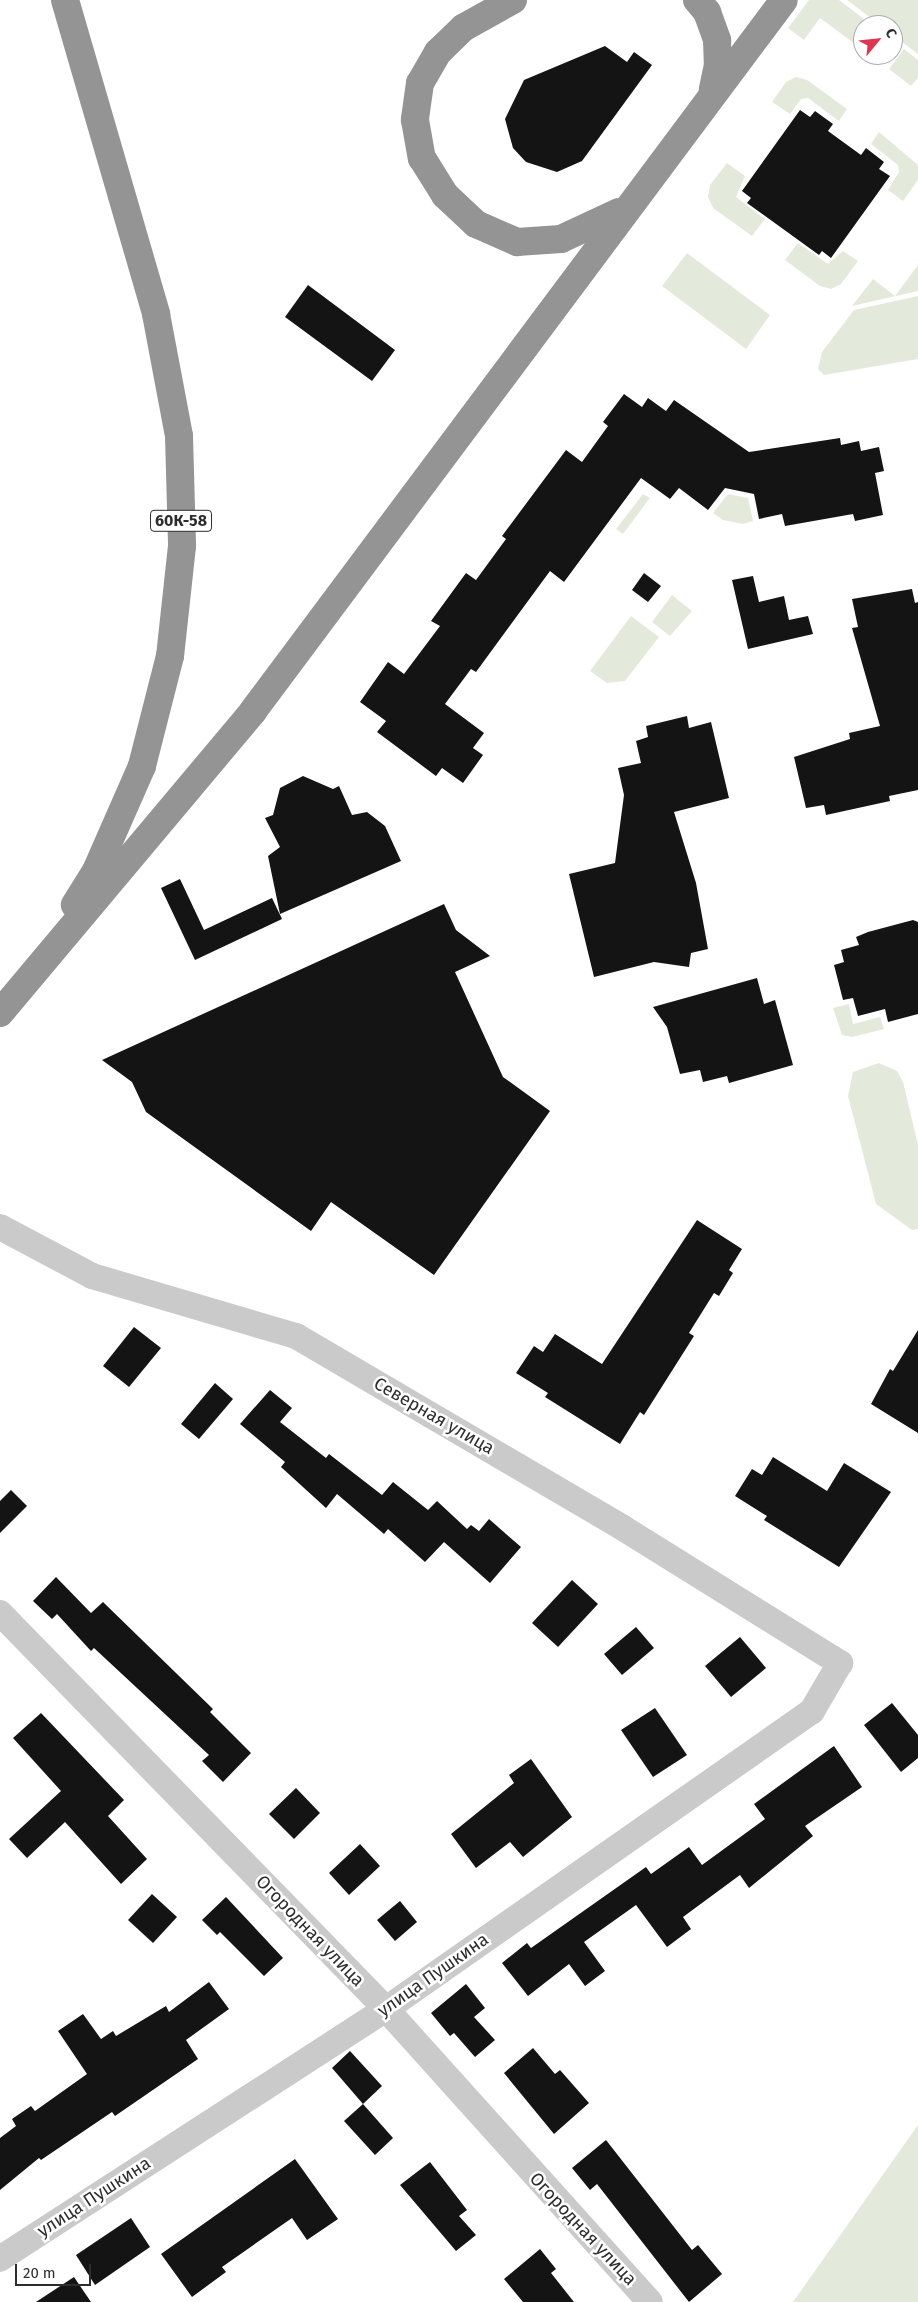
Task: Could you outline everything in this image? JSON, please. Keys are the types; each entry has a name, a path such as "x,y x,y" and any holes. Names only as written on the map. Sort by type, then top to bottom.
{"highway":[{"name":"60К-58","path":"0,1013 52,945 96,871 142,766 170,656 182,546 179,436 156,314 65,0"},
{"path":"513,0 462,28 433,60 420,83 415,120 422,158 444,196 476,224 517,242 561,239 626,208"},
{"path":"698,0 707,12 717,40 718,65 713,90"},
{"path":"0,1013 253,711 713,90 784,0"}],"street":[{"name":"Северная улица","path":"0,1227 92,1276 296,1336 662,1551 840,1664"},
{"name":"Огородная улица","path":"0,1613 386,2009 650,2302"},
{"name":"улица Пушкина","path":"0,2259 386,2009 812,1711 840,1664"}],"green space":[{"path":"809,0 839,0 859,15 853,15 853,43 820,18 804,40 788,28"},
{"path":"847,0 918,0 918,54 903,43 903,15 867,15"},
{"path":"904,49 918,60 918,78 911,86 889,69 892,65 903,65"},
{"path":"796,77 807,80 847,109 839,121 808,98 801,99 790,114 772,102 786,82"},
{"path":"879,132 918,165 918,180 903,201 888,190 899,172 898,165 871,144"},
{"path":"727,163 745,176 736,197 765,219 752,236 713,208 708,197 710,185"},
{"path":"798,243 828,264 843,251 858,261 841,284 831,289 820,286 785,260"},
{"path":"687,253 770,315 746,349 662,286"},
{"path":"918,265 918,291 852,306 873,279 895,296"},
{"path":"918,296 918,359 824,375 818,369 822,352 854,310"},
{"path":"643,494 650,498 623,534 616,529"},
{"path":"728,494 748,498 753,521 743,524 723,520 713,513"},
{"path":"672,595 692,611 670,636 652,622"},
{"path":"631,616 659,637 625,681 607,683 590,671"},
{"path":"849,1004 853,1024 880,1017 884,1029 852,1037 842,1035 833,1008"},
{"path":"879,1063 897,1071 903,1082 918,1145 918,1229 912,1230 876,1204 848,1096 853,1072"},
{"path":"918,2125 918,2302 793,2302"}],"building":[{"path":"605,46 627,62 634,52 652,65 582,161 557,172 526,162 513,148 505,119 524,80"},
{"path":"800,110 810,117 815,111 833,124 828,131 861,155 866,148 884,162 879,169 890,176 831,258 822,251 819,255 747,203 751,198 742,191"},
{"path":"308,285 395,350 372,381 285,317"},
{"path":"624,394 642,407 648,398 666,411 674,400 749,452 840,438 841,445 859,441 861,451 879,447 884,471 875,473 883,515 855,521 853,514 785,526 782,514 759,519 754,494 725,488 708,510 679,488 670,499 641,478 564,582 550,571 476,672 471,669 445,704 484,733 473,748 483,755 463,783 442,768 436,776 377,732 386,721 360,702 388,662 404,674 440,626 431,621 466,573 476,580 506,539 502,536 566,450 582,462 608,426 603,422"},
{"path":"644,573 661,586 648,602 632,590"},
{"path":"753,576 759,602 784,596 789,620 808,616 813,634 748,649 732,580"},
{"path":"912,589 915,603 918,602 918,790 889,796 890,801 826,815 824,805 806,808 794,757 850,739 849,733 880,726 852,628 858,627 852,599"},
{"path":"687,716 689,728 711,722 729,798 674,812 696,883 708,949 691,953 689,967 654,962 594,977 569,874 615,863 624,795 618,768 641,763 636,741 648,737 646,726"},
{"path":"303,776 333,789 339,786 352,815 367,812 385,826 401,861 280,914 268,856 280,847 265,818 273,815 280,788"},
{"path":"180,879 204,930 272,898 282,919 195,960 161,888"},
{"path":"444,904 456,930 490,956 455,972 503,1077 550,1111 434,1275 331,1202 311,1231 146,1112 132,1082 102,1060"},
{"path":"913,920 918,922 918,1014 888,1022 885,1009 858,1016 853,998 843,1000 834,965 844,962 841,950 859,945 856,937 868,932"},
{"path":"757,978 764,1004 775,1000 793,1065 729,1083 727,1076 703,1082 700,1070 680,1074 667,1027 653,1007"},
{"path":"697,1220 742,1249 729,1270 733,1273 719,1296 714,1293 689,1333 694,1336 644,1415 640,1412 620,1444 545,1397 548,1393 516,1373 534,1346 543,1352 555,1334 602,1364"},
{"path":"134,1327 161,1348 129,1387 103,1366"},
{"path":"918,1330 918,1433 871,1404 890,1369 893,1371"},
{"path":"215,1383 233,1399 199,1439 181,1424"},
{"path":"270,1390 292,1408 280,1422 326,1458 329,1454 382,1495 393,1482 428,1510 437,1501 467,1529 471,1525 479,1531 489,1519 521,1547 490,1583 444,1542 425,1562 388,1529 384,1534 337,1494 326,1508 281,1467 285,1462 240,1424"},
{"path":"773,1457 827,1491 844,1463 891,1492 839,1567 764,1520 767,1516 735,1496 752,1469 762,1475"},
{"path":"11,1490 27,1506 0,1533 0,1501"},
{"path":"56,1577 91,1613 103,1602 213,1709 210,1712 251,1753 223,1782 202,1761 209,1755 94,1648 91,1651 57,1614 52,1619 33,1601"},
{"path":"572,1580 598,1604 558,1647 532,1623"},
{"path":"636,1627 654,1648 622,1675 604,1654"},
{"path":"740,1637 766,1668 731,1697 705,1666"},
{"path":"892,1703 918,1735 918,1758 901,1772 864,1725"},
{"path":"655,1708 687,1755 653,1777 621,1730"},
{"path":"41,1713 124,1800 108,1816 147,1859 121,1884 65,1822 27,1858 9,1839 61,1791 13,1738"},
{"path":"834,1746 862,1787 805,1826 813,1836 749,1888 740,1875 683,1917 691,1929 667,1947 636,1905 584,1942 605,1971 585,1986 569,1964 528,1996 502,1963 527,1943 531,1948 646,1867 651,1874 689,1847 702,1865 765,1819 754,1804"},
{"path":"531,1759 572,1817 523,1857 510,1842 476,1868 451,1834 514,1783 509,1775"},
{"path":"296,1788 320,1813 294,1839 269,1814"},
{"path":"360,1844 380,1866 349,1895 329,1873"},
{"path":"152,1894 177,1917 153,1943 128,1920"},
{"path":"226,1897 283,1958 264,1976 220,1932 217,1935 202,1920"},
{"path":"400,1901 417,1922 395,1941 377,1920"},
{"path":"209,1982 229,2009 186,2040 198,2059 115,2116 112,2112 41,2160 39,2158 0,2190 0,2138 16,2126 12,2119 31,2106 35,2111 87,2074 58,2031 83,2014 101,2039 113,2031 116,2036 166,2006 169,2012"},
{"path":"466,1984 485,2008 474,2017 495,2040 475,2057 454,2033 450,2036 431,2013"},
{"path":"533,2048 555,2074 560,2070 589,2103 554,2134 504,2073"},
{"path":"350,2051 382,2086 363,2104 332,2068"},
{"path":"363,2104 393,2138 375,2155 344,2121"},
{"path":"606,2140 692,2250 698,2245 722,2274 689,2302 597,2184 590,2190 572,2168"},
{"path":"295,2159 338,2219 307,2240 292,2218 222,2267 226,2272 192,2297 161,2254"},
{"path":"430,2162 467,2210 459,2216 476,2235 456,2251 400,2185"},
{"path":"131,2218 150,2247 95,2285 76,2255"},
{"path":"540,2249 556,2269 551,2273 574,2302 523,2302 504,2279"},
{"path":"74,2277 91,2302 36,2302"}]}
